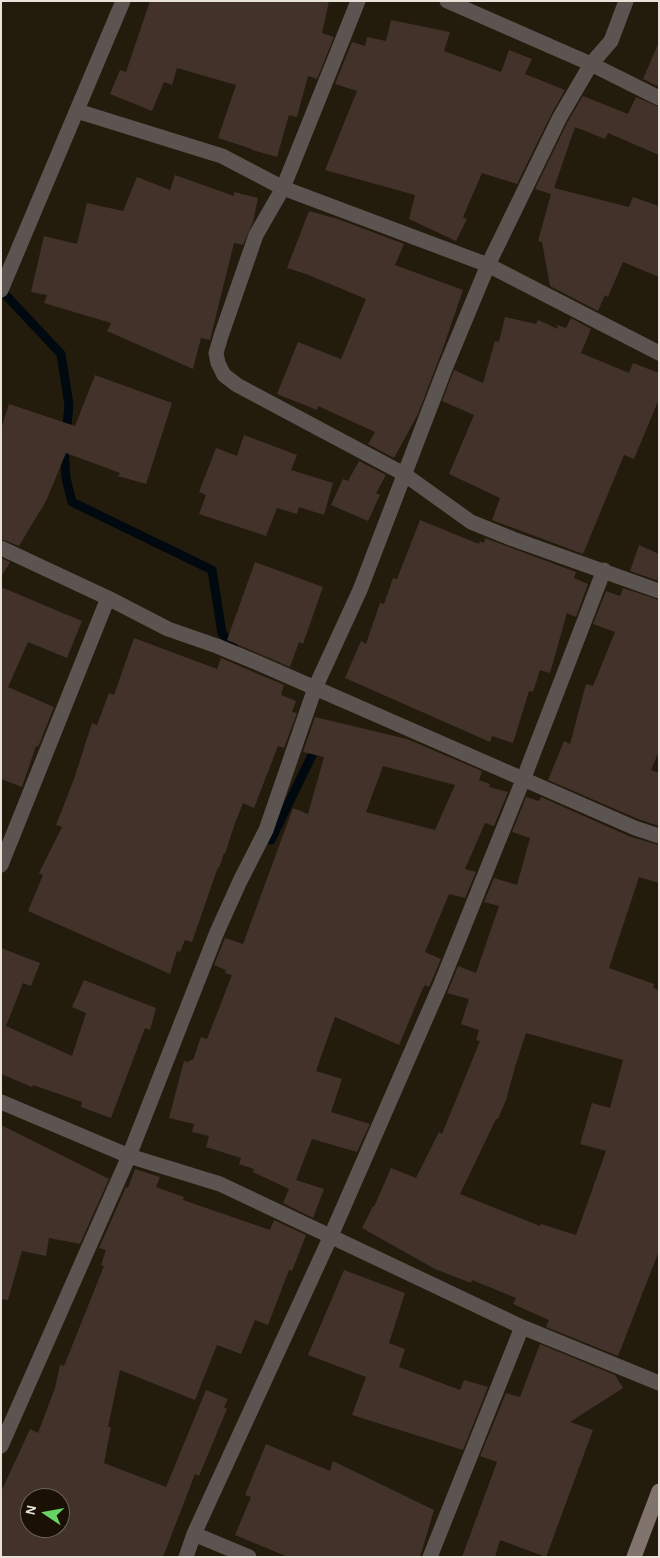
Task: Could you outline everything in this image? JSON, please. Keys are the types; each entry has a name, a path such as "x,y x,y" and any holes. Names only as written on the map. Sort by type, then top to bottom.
{"main road":[{"path":"634,1557 659,1491"}],"street":[{"path":"1,290 123,1"},
{"path":"358,1 283,188 256,235 216,353 218,363 224,375 237,384 404,474 471,522 659,591"},
{"path":"447,1 591,64 659,98"},
{"path":"1,1446 129,1156 217,932 266,830 315,688 360,590 446,366 488,265 560,117 591,64 610,41 626,1"},
{"path":"77,111 222,156 283,188 488,265 659,353"},
{"path":"1,548 108,598 168,629 218,646 523,780 635,828 659,836"},
{"path":"186,1557 194,1534 330,1238 440,986 523,780 604,570"},
{"path":"1,865 108,598"},
{"path":"1,1102 129,1156 220,1184 330,1238 522,1327 659,1383"},
{"path":"430,1557 522,1327"},
{"path":"194,1534 249,1557"}],"building":[{"path":"150,1 329,1 322,33 334,37 317,79 308,76 297,117 289,115 277,157 218,138 236,85 177,68 172,85 164,82 152,111 110,94 120,70 126,72"},
{"path":"391,20 450,32 444,51 501,72 509,50 532,59 525,74 565,90 517,184 482,173 463,217 467,219 456,241 409,219 415,195 325,170 357,91 335,84 352,42 365,46 367,37 386,41"},
{"path":"659,42 659,87 643,79"},
{"path":"583,96 628,114 636,97 659,107 659,155 608,133 605,139 575,127 554,188 629,207 633,197 659,206 659,277 623,262 608,297 605,295 598,311 550,286 542,242 538,241 551,194 535,189 568,121"},
{"path":"175,175 234,196 234,192 258,198 253,222 243,245 234,243 210,340 201,338 193,369 107,331 111,323 44,303 47,295 31,292 44,236 77,244 87,203 123,211 137,177 170,190"},
{"path":"309,211 338,219 404,244 395,265 463,290 418,414 394,458 368,444 375,432 318,406 317,410 277,394 298,342 341,359 366,299 287,268"},
{"path":"505,317 536,324 538,320 558,329 557,325 566,328 571,318 591,329 581,353 629,373 633,363 659,373 659,399 634,459 624,455 583,554 492,520 500,498 449,474 474,415 442,401 454,370 483,383 495,341 499,342"},
{"path":"95,375 172,403 146,484 118,476 120,473 66,453 46,501 19,546 1,539 1,429 9,404 75,426"},
{"path":"244,435 297,455 291,470 333,483 324,515 299,507 297,514 277,508 266,536 199,514 206,495 199,492 216,448 237,456"},
{"path":"359,461 386,475 376,493 380,495 368,521 331,505 343,479 348,481"},
{"path":"420,520 479,544 480,541 484,543 485,538 576,572 574,578 588,584 576,617 567,613 550,673 540,670 533,692 529,691 513,743 492,736 490,742 345,678 361,641 366,644 380,603 384,604 393,578 397,579"},
{"path":"639,545 659,554 659,581 630,571"},
{"path":"1,558 10,562 1,577"},
{"path":"255,562 323,587 303,644 299,642 290,667 227,640"},
{"path":"1,587 82,621 67,658 28,642 8,687 54,707 38,747 36,746 22,787 1,779"},
{"path":"623,588 659,600 659,751 651,770 659,773 659,826 638,819 548,780 564,741 570,744 586,684 593,686 615,632 593,624 606,591 620,596"},
{"path":"134,638 217,669 221,658 284,685 281,695 296,701 292,712 297,713 284,748 278,746 254,808 243,803 192,942 185,940 180,952 177,951 170,974 28,911 43,875 39,873 62,827 56,825 74,779 92,723 97,725 109,693 114,695"},
{"path":"315,717 407,739 482,771 479,780 490,784 489,787 508,792 494,826 485,823 465,869 476,872 465,898 449,894 425,952 441,959 429,987 425,985 423,988 399,1045 335,1017 316,1071 342,1079 331,1112 370,1124 357,1152 312,1139 296,1180 324,1189 313,1218 283,1203 289,1189 253,1172 254,1169 239,1164 241,1158 206,1147 209,1136 192,1132 194,1124 169,1118 184,1061 189,1062 193,1060 201,1037 207,1039 232,975 225,973 226,970 214,965 225,938 243,944 293,808 308,814 324,757 303,752","holes":["383,766 455,785 435,830 366,812"]},
{"path":"526,797 539,801 541,797 631,837 659,845 659,883 639,877 609,968 654,984 653,988 659,990 659,1251 618,1356 546,1327 549,1320 513,1304 516,1298 472,1280 471,1283 435,1269 362,1228 374,1207 391,1168 416,1178 439,1132 442,1134 480,1041 476,1040 479,1030 461,1024 469,999 447,993 458,966 476,973 499,906 484,902 494,878 517,885 530,838 512,832","holes":["526,1033 623,1060 610,1108 592,1103 580,1144 606,1151 576,1235 541,1224 540,1226 460,1194 506,1100"]},
{"path":"1,948 40,963 31,986 23,983 6,1026 72,1056 86,1013 72,1007 84,980 156,1008 150,1030 145,1028 111,1118 81,1107 82,1102 33,1085 32,1087 1,1074"},
{"path":"1,1125 109,1179 80,1244 49,1238 46,1256 22,1251 8,1300 1,1299"},
{"path":"135,1169 160,1177 156,1187 184,1197 183,1200 270,1230 274,1220 306,1235 292,1271 289,1270 268,1325 255,1320 241,1354 217,1345 195,1400 120,1370 108,1427 111,1427 104,1463 166,1487 206,1390 228,1399 224,1407 227,1409 199,1476 195,1474 163,1557 1,1557 1,1492 30,1429 38,1433 55,1388 60,1365 64,1366 104,1266 101,1265 106,1250 99,1248 126,1187 128,1188"},
{"path":"344,1270 405,1293 389,1343 405,1349 399,1367 460,1390 464,1380 488,1387 463,1450 352,1415 366,1377 308,1355"},
{"path":"540,1344 615,1375 623,1388 570,1422 593,1430 546,1557 500,1540 495,1557 462,1557 497,1462 480,1456 506,1393 520,1397"},
{"path":"266,1444 330,1471 333,1461 434,1510 420,1557 288,1557 235,1535 251,1497 245,1495"}],"waterway":[{"path":"1,290 61,354 69,405 66,435"},
{"path":"64,448 66,478 72,502 212,570 222,633 237,652"},
{"path":"271,840 313,753 314,743"}]}
